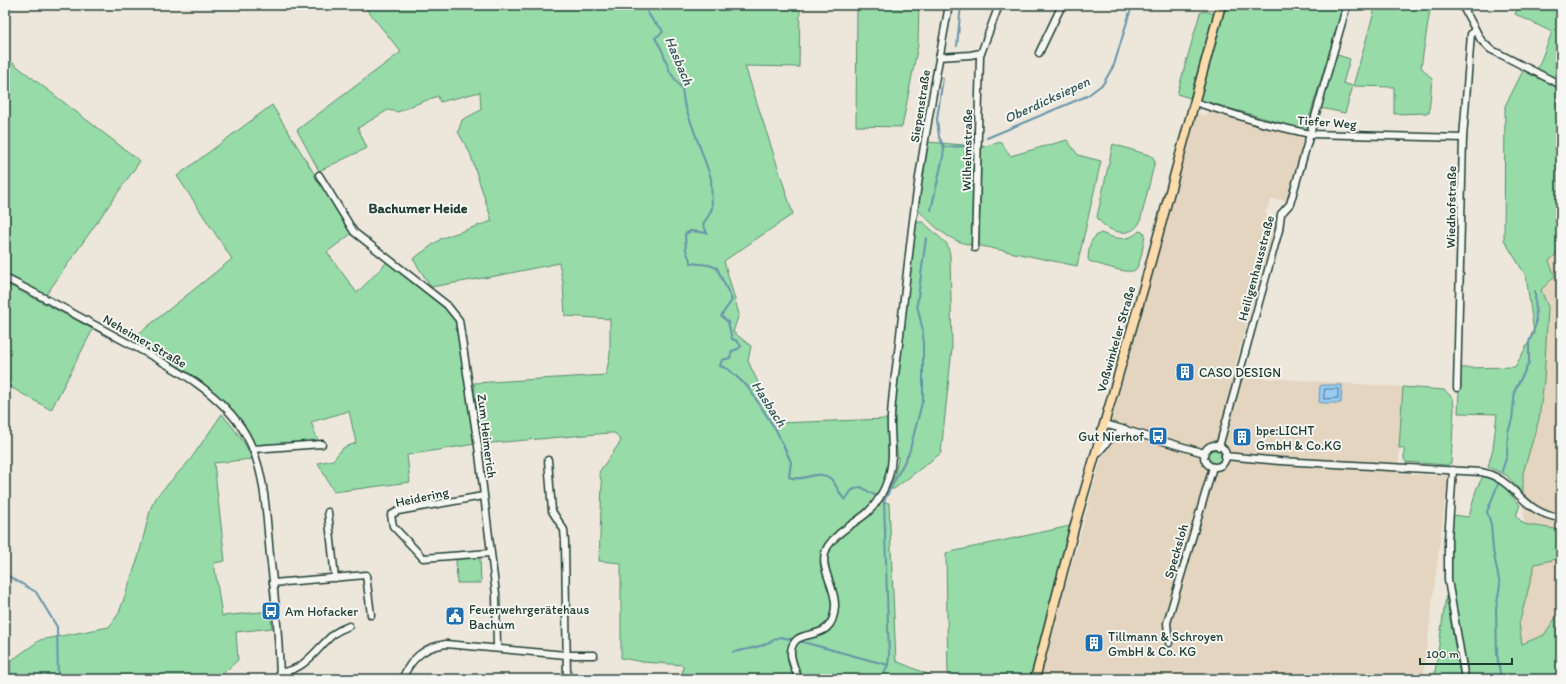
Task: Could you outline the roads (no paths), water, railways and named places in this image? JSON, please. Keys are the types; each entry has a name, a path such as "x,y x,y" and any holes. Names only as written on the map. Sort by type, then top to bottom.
{"main road":[{"name":"Voßwinkeler Straße","path":"1035,679 1095,457 1221,5"}],"street":[{"name":"Siepenstraße","path":"798,679 791,651 794,643 802,637 826,630 831,624 834,614 835,597 823,560 826,550 835,537 867,513 877,502 890,474 893,459 891,414 914,212 949,5"},
{"name":"Wilhelmstraße","path":"975,248 981,53 999,5"},
{"path":"1039,53 1062,5"},
{"name":"Heiligenhausstraße","path":"1219,447 1279,230 1280,214 1290,204 1347,5"},
{"path":"1462,5 1475,29 1490,49 1561,85"},
{"name":"Wiedhofstraße","path":"1457,388 1463,138 1470,41 1471,34 1475,29"},
{"path":"940,57 970,56 981,53"},
{"name":"Tiefer Weg","path":"1194,102 1262,123 1310,134 1463,138"},
{"name":"Zum Heimerich","path":"319,175 354,232 447,305 459,320 496,594 497,648"},
{"name":"Neheimer Straße","path":"5,278 48,298 142,351 196,384 221,404 238,423 253,449 263,491 273,583 280,679"},
{"path":"1105,424 1204,453"},
{"path":"1095,457 1109,440 1125,430"},
{"path":"253,449 322,444"},
{"path":"1210,447 1219,447 1224,451 1225,456 1222,464 1213,467 1206,462 1204,453 1210,447"},
{"path":"1225,456 1280,461 1481,472 1505,481 1528,505 1544,514 1561,518"},
{"path":"548,460 552,511 564,530 567,679"},
{"name":"Specksloh","path":"1169,643 1167,623 1213,467"},
{"path":"1453,470 1448,539 1448,580 1465,679"},
{"name":"Heidering","path":"483,496 398,511 391,515 390,519 393,526 423,558 490,553"},
{"path":"328,512 335,578"},
{"path":"273,583 366,575 371,615"},
{"path":"280,672 292,671 303,665 336,633 349,626"},
{"path":"402,679 413,659 432,647 446,644 566,655 594,655"}],"water":[{"path":"1342,385 1341,403 1319,402 1320,386"}],"waterway":[{"name":"Hasbach","path":"643,5 653,21 661,28 663,32 655,38 662,50 670,72 682,89 684,103 711,178 712,208 703,224 707,233 691,231 685,234 686,250 691,263 709,265 717,268 732,300 721,316 728,322 732,339 737,341 741,346 732,351 730,358 722,360 720,366 728,369 748,387 776,430 791,462 789,477 799,478 815,475 826,476 833,481 845,500 852,490 861,487 884,501"},
{"path":"957,46 961,5"},
{"name":"Oberdicksiepen","path":"987,138 1087,96 1103,84 1114,65 1132,5"},
{"name":"Oberdicksiepen","path":"931,210 944,147 939,137 937,119 943,78"},
{"name":"Oberdicksiepen","path":"944,147 971,146"},
{"path":"881,679 888,665 889,657 884,501 909,453 923,399 923,331 917,305 926,238"},
{"path":"1502,471 1507,455 1508,432 1512,420 1515,390 1529,363 1529,342 1536,324 1535,291"},
{"path":"1498,484 1487,512 1491,524 1493,550 1500,585 1496,609 1497,654 1501,679"},
{"path":"5,574 36,592 57,627 58,679"},
{"path":"733,652 763,645 780,637 795,640"},
{"path":"799,641 888,665"}],"place":[{"name":"CASO DESIGN","path":"1185,372"},
{"name":"Gut Nierhof","path":"1158,436"},
{"name":"bpe:LICHT GmbH & Co.KG","path":"1242,437"},
{"name":"Am Hofacker","path":"271,611"},
{"name":"Feuerwehrgerätehaus Bachum","path":"455,616"},
{"name":"Tillmann & Schroyen GmbH & Co. KG","path":"1094,643"}],"district":[{"name":"Bachumer Heide","path":"418,208"}]}
